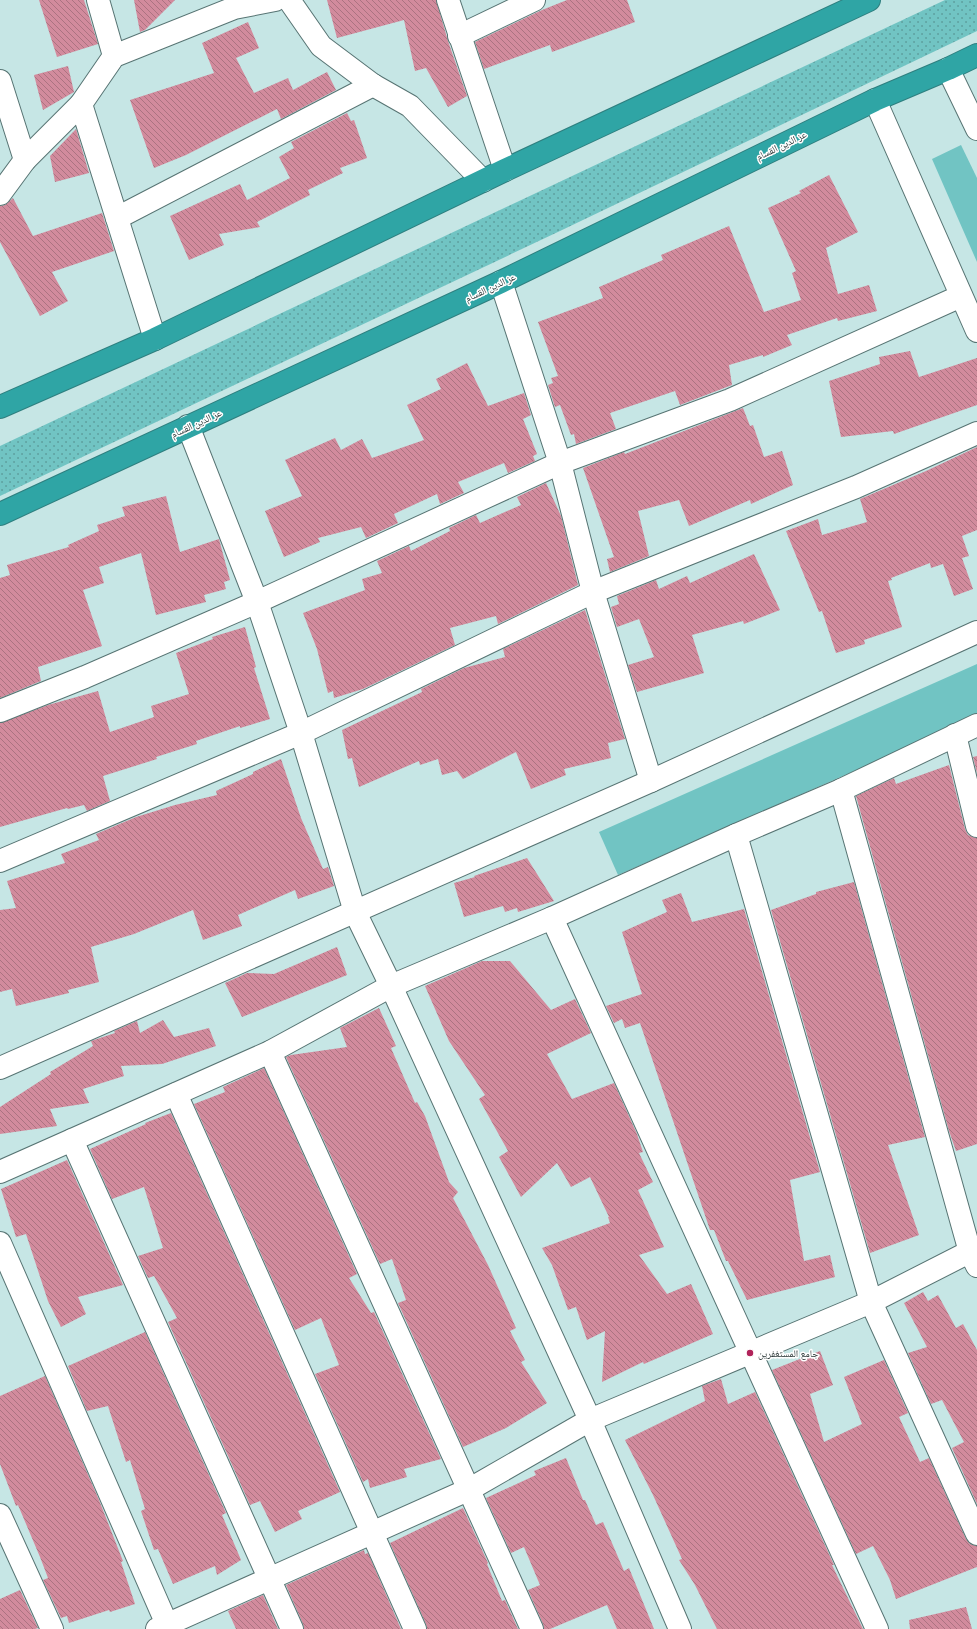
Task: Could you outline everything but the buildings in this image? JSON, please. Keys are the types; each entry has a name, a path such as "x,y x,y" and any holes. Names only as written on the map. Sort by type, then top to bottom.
{"highway":[{"path":"0,407 155,339 505,170 869,0"},
{"name":"عز الدين القسام","path":"0,514 501,282 875,100 948,69 977,54"}],"street":[{"path":"98,0 114,56"},
{"path":"0,194 25,160 81,104 114,56 232,4 275,0"},
{"path":"289,0 321,46 373,86 410,106 483,181"},
{"path":"448,0 505,170"},
{"path":"459,36 534,0"},
{"path":"948,69 977,129"},
{"path":"0,81 25,160"},
{"path":"117,218 373,86"},
{"path":"875,100 977,331"},
{"path":"81,104 155,339"},
{"path":"501,282 560,463 593,592 651,781"},
{"path":"0,711 85,677 257,602 560,463 730,400 961,296"},
{"path":"188,426 257,602 301,733 354,912 391,986 590,1420 680,1629"},
{"path":"0,861 301,733 593,592 856,487 977,433"},
{"path":"0,1068 651,781 977,632"},
{"path":"0,1172 270,1052 391,986 552,918 736,834 841,790 977,725"},
{"path":"955,735 977,826"},
{"path":"0,1243 164,1627 470,1489 590,1420 871,1302 975,1255 841,790"},
{"path":"736,834 871,1302 977,1534"},
{"path":"552,918 877,1629"},
{"path":"270,1052 470,1489 532,1629"},
{"path":"176,1094 415,1629"},
{"path":"72,1140 292,1629"},
{"path":"0,1515 52,1629"}],"shaded area":[{"path":"945,0 977,0 977,31 560,231 0,496 0,446"},
{"path":"961,145 977,178 977,262 932,159"},
{"path":"977,664 977,717 618,875 599,832"}],"place":[{"name":"جامع المستغفرين","path":"750,1353"}]}
